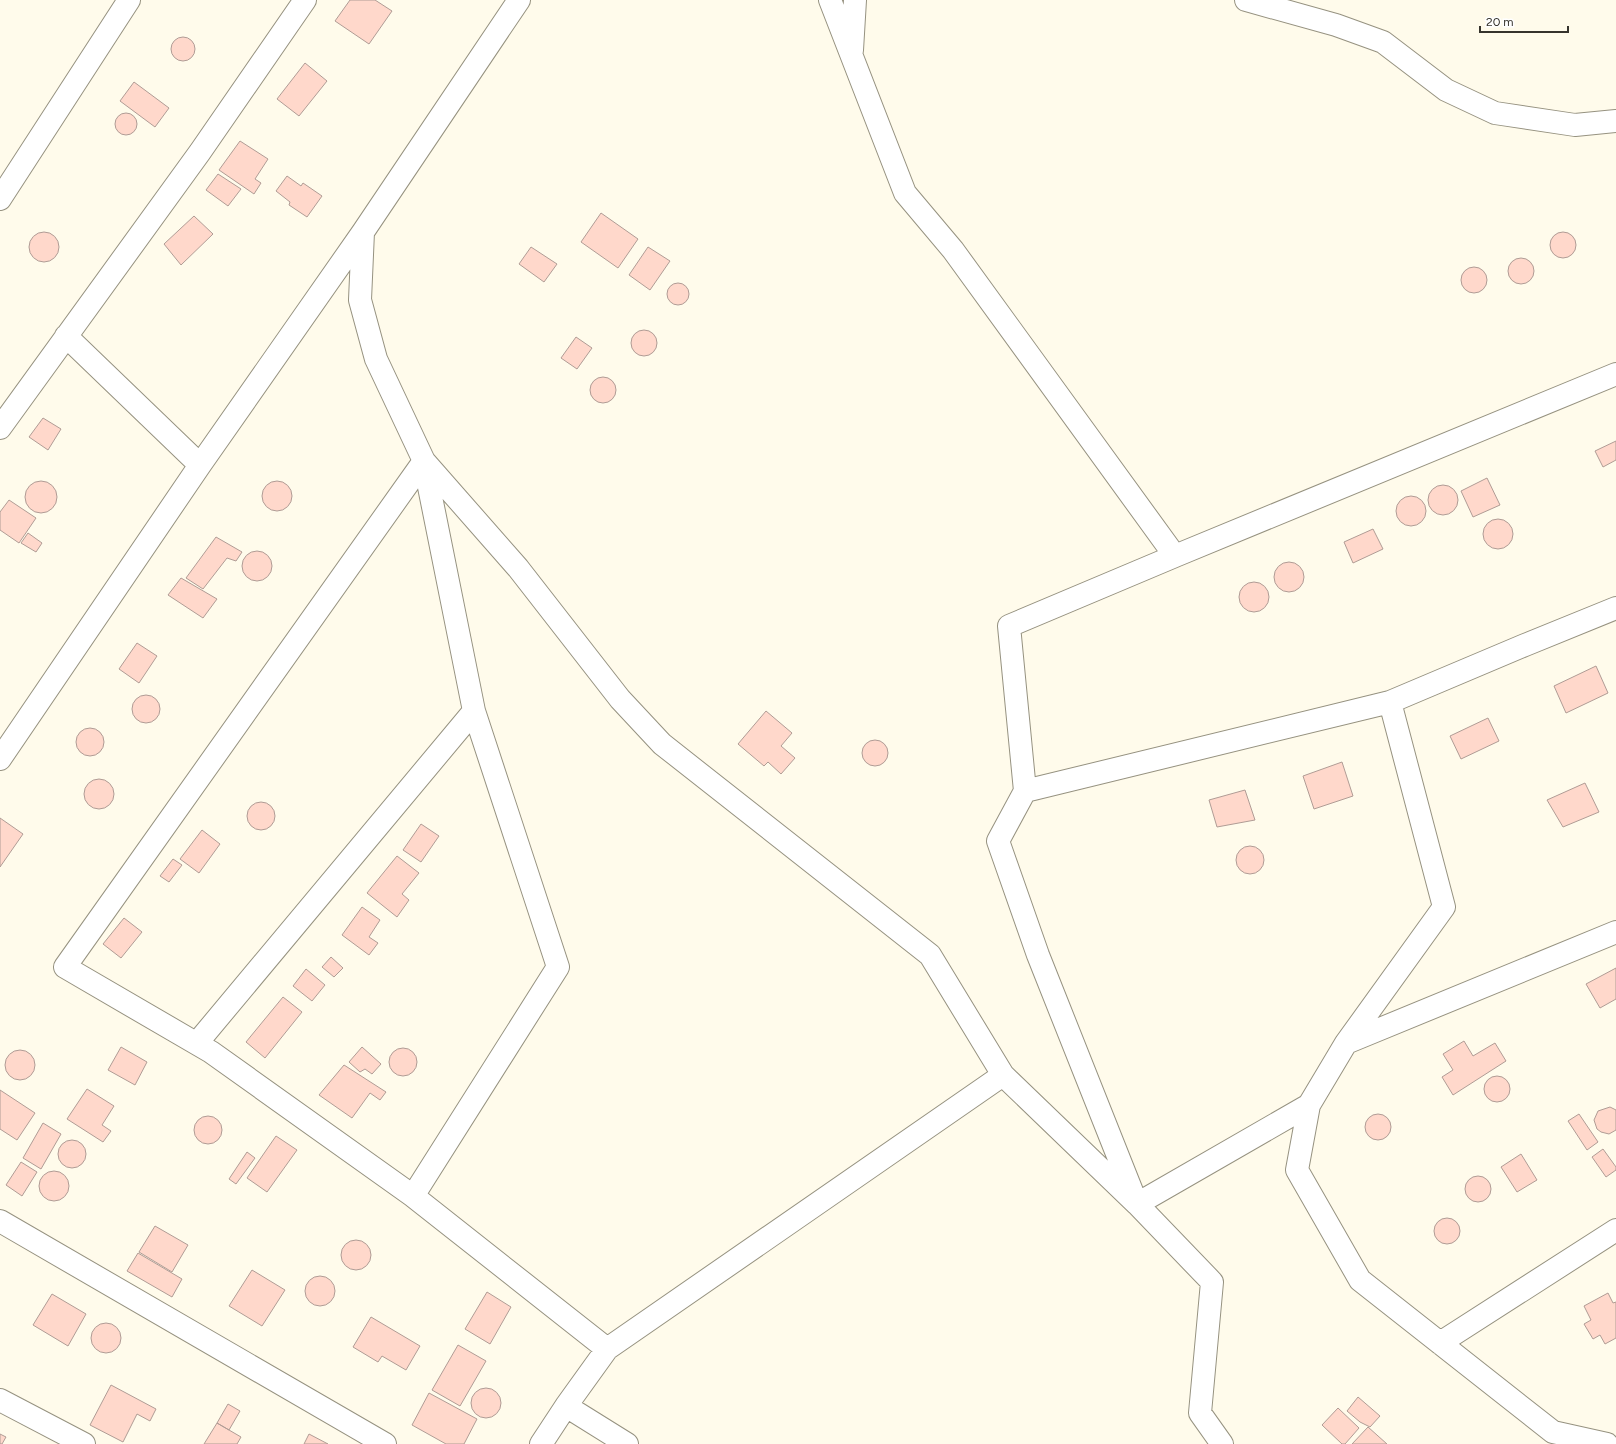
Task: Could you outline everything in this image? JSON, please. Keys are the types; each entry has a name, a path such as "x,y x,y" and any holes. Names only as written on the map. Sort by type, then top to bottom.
{"street":[{"path":"0,199 129,0"},
{"path":"0,428 200,152 305,0"},
{"path":"0,759 200,464 363,232 519,0"},
{"path":"830,0 905,193 953,250 1175,556"},
{"path":"852,57 855,0"},
{"path":"1246,0 1336,25 1383,42 1446,90 1495,113 1574,125 1616,121"},
{"path":"363,232 360,300 376,359 424,461 474,711 558,967 413,1196"},
{"path":"66,336 200,464"},
{"path":"1137,1204 1038,955 998,841 1025,791 1009,626 1616,374"},
{"path":"424,461 66,967 211,1052 413,1196 607,1349"},
{"path":"424,461 518,568 620,699 662,744 930,955 1003,1075 1137,1204 1212,1282 1200,1413 1222,1444"},
{"path":"1025,791 1390,702 1616,608"},
{"path":"1390,702 1444,907 1346,1043 1309,1105 1297,1170 1360,1280 1553,1432 1607,1444"},
{"path":"197,1043 474,711"},
{"path":"1346,1043 1616,932"},
{"path":"541,1444 607,1349 1003,1075"},
{"path":"1137,1204 1309,1105"},
{"path":"0,1221 385,1444"},
{"path":"1440,1343 1616,1230"},
{"path":"0,1400 84,1444"},
{"path":"566,1406 627,1444"}],"building":[{"path":"350,0 375,0 392,11 369,44 335,21"},
{"path":"178,37 188,37 195,44 195,54 188,61 178,61 171,54 171,44"},
{"path":"305,63 327,81 299,116 277,99"},
{"path":"134,82 169,108 155,127 120,101"},
{"path":"126,113 134,116 137,124 134,132 126,135 118,132 115,124 118,116"},
{"path":"240,141 268,159 255,179 261,183 254,194 219,170"},
{"path":"218,174 241,189 228,206 206,190"},
{"path":"287,176 301,186 303,183 322,196 307,217 289,205 290,202 276,191"},
{"path":"601,213 638,239 618,268 581,242"},
{"path":"194,216 213,234 181,265 164,244"},
{"path":"44,232 55,236 59,247 55,258 44,262 33,258 29,247 33,236"},
{"path":"1563,232 1572,236 1576,245 1572,254 1563,258 1554,254 1550,245 1554,236"},
{"path":"531,247 557,264 544,282 519,264"},
{"path":"648,247 670,261 650,290 629,275"},
{"path":"1521,258 1530,262 1534,271 1530,280 1521,284 1512,280 1508,271 1512,262"},
{"path":"1474,267 1484,270 1487,280 1484,290 1474,293 1464,290 1461,280 1464,270"},
{"path":"678,283 686,286 689,294 686,302 678,305 670,302 667,294 670,286"},
{"path":"644,330 653,334 657,343 653,352 644,356 635,352 631,343 635,334"},
{"path":"576,337 592,348 577,369 561,358"},
{"path":"603,377 612,381 616,390 612,399 603,403 594,399 590,390 594,381"},
{"path":"43,418 61,429 48,450 29,437"},
{"path":"1616,441 1616,460 1603,467 1595,451"},
{"path":"1487,478 1500,505 1473,517 1461,491"},
{"path":"38,481 44,481 53,485 57,497 53,509 44,513 38,513 29,509 25,500 25,494 29,485"},
{"path":"277,481 287,486 292,496 287,506 277,511 267,506 262,496 267,486"},
{"path":"1443,485 1454,489 1458,500 1454,511 1443,515 1432,511 1428,500 1432,489"},
{"path":"1411,496 1422,500 1426,511 1422,522 1411,526 1400,522 1396,511 1400,500"},
{"path":"9,500 36,518 19,543 0,530 0,512"},
{"path":"1498,519 1509,523 1513,534 1509,545 1498,549 1487,545 1483,534 1487,523"},
{"path":"1373,529 1383,549 1353,563 1344,542"},
{"path":"28,533 42,543 36,552 21,543"},
{"path":"216,537 242,552 236,561 227,558 203,589 186,578"},
{"path":"257,551 267,556 272,566 267,576 257,581 247,576 242,566 247,556"},
{"path":"1289,562 1300,566 1304,577 1300,588 1289,592 1278,588 1274,577 1278,566"},
{"path":"181,578 217,599 203,618 168,595"},
{"path":"1254,582 1265,586 1269,597 1265,608 1254,612 1243,608 1239,597 1243,586"},
{"path":"137,643 157,656 139,683 119,669"},
{"path":"1596,666 1608,693 1566,713 1554,686"},
{"path":"146,695 152,696 156,699 159,703 159,715 156,719 152,722 146,723 140,722 136,719 133,715 132,709 133,703 136,699 140,696"},
{"path":"766,711 792,733 781,746 795,758 781,774 768,762 764,766 738,744"},
{"path":"1488,718 1499,741 1461,759 1450,736"},
{"path":"90,728 96,729 100,732 103,736 103,748 100,752 96,755 90,756 84,755 80,752 77,748 76,742 77,736 80,732 84,729"},
{"path":"875,740 884,744 888,753 884,762 875,766 866,762 862,753 866,744"},
{"path":"1342,762 1353,796 1314,809 1303,776"},
{"path":"99,779 109,784 114,794 109,804 99,809 89,804 84,794 89,784"},
{"path":"1585,783 1599,812 1563,827 1547,800"},
{"path":"1245,790 1255,820 1217,827 1209,800"},
{"path":"261,802 267,803 271,806 274,810 274,822 271,826 267,829 261,830 255,829 251,826 248,822 247,816 248,810 251,806 255,803"},
{"path":"0,818 23,834 0,867"},
{"path":"421,824 439,836 421,862 403,850"},
{"path":"202,830 220,844 199,873 180,859"},
{"path":"1250,846 1260,850 1264,860 1260,870 1250,874 1240,870 1236,860 1240,850"},
{"path":"397,856 419,873 402,894 409,900 397,917 367,893"},
{"path":"173,859 182,865 169,882 160,876"},
{"path":"362,907 380,920 369,937 378,943 369,955 342,935"},
{"path":"124,918 142,932 121,958 103,944"},
{"path":"331,957 343,968 334,977 322,967"},
{"path":"1616,968 1616,999 1600,1008 1586,984"},
{"path":"306,969 325,985 312,1001 293,986"},
{"path":"283,997 302,1012 265,1058 246,1042"},
{"path":"1464,1041 1473,1056 1495,1043 1506,1061 1453,1095 1442,1077 1453,1070 1443,1054"},
{"path":"121,1047 147,1062 135,1085 108,1070"},
{"path":"362,1047 381,1064 372,1074 365,1069 360,1072 349,1062"},
{"path":"403,1048 413,1052 417,1062 413,1072 403,1076 393,1072 389,1062 393,1052"},
{"path":"20,1050 30,1055 35,1065 30,1075 20,1080 10,1075 5,1065 10,1055"},
{"path":"344,1065 386,1092 380,1100 370,1093 352,1118 319,1095"},
{"path":"1497,1076 1506,1080 1510,1089 1506,1098 1497,1102 1488,1098 1484,1089 1488,1080"},
{"path":"87,1089 114,1106 102,1125 111,1131 103,1142 67,1119"},
{"path":"0,1090 35,1113 17,1140 0,1129"},
{"path":"1610,1107 1616,1110 1616,1130 1609,1134 1601,1132 1597,1129 1594,1120 1598,1111"},
{"path":"1378,1114 1387,1118 1391,1127 1387,1136 1378,1140 1369,1136 1365,1127 1369,1118"},
{"path":"1579,1114 1598,1142 1587,1150 1568,1121"},
{"path":"208,1116 214,1117 218,1120 221,1124 221,1136 218,1140 214,1143 208,1144 202,1143 198,1140 195,1136 194,1130 195,1124 198,1120 202,1117"},
{"path":"43,1123 61,1134 41,1169 23,1158"},
{"path":"276,1136 297,1150 267,1192 247,1178"},
{"path":"72,1140 78,1141 82,1144 85,1148 85,1160 82,1164 78,1167 72,1168 66,1167 62,1164 59,1160 58,1154 59,1148 62,1144 66,1141"},
{"path":"1603,1149 1616,1167 1616,1170 1606,1177 1592,1157"},
{"path":"247,1152 255,1158 236,1184 229,1179"},
{"path":"1521,1154 1537,1180 1517,1192 1501,1167"},
{"path":"21,1162 37,1172 22,1196 6,1185"},
{"path":"54,1171 64,1176 69,1186 64,1196 54,1201 44,1196 39,1186 44,1176"},
{"path":"1478,1176 1487,1180 1491,1189 1487,1198 1478,1202 1469,1198 1465,1189 1469,1180"},
{"path":"1447,1218 1456,1222 1460,1231 1456,1240 1447,1244 1438,1240 1434,1231 1438,1222"},
{"path":"155,1226 188,1245 172,1272 139,1252"},
{"path":"356,1240 362,1241 370,1249 370,1261 362,1269 356,1270 350,1269 342,1261 341,1255 342,1249 350,1241"},
{"path":"138,1253 182,1279 172,1297 127,1271"},
{"path":"252,1270 285,1290 262,1326 229,1306"},
{"path":"320,1276 330,1281 335,1291 330,1301 320,1306 310,1301 305,1291 310,1281"},
{"path":"487,1292 511,1307 490,1344 465,1329"},
{"path":"1608,1293 1613,1303 1616,1302 1616,1338 1605,1344 1600,1335 1593,1339 1584,1324 1591,1320 1584,1306"},
{"path":"52,1294 86,1314 68,1346 33,1325"},
{"path":"371,1317 420,1346 406,1370 382,1356 378,1362 353,1347"},
{"path":"106,1323 112,1324 120,1332 120,1344 112,1352 106,1353 100,1352 92,1344 91,1338 92,1332 100,1324"},
{"path":"458,1345 486,1361 460,1406 432,1390"},
{"path":"111,1385 156,1409 150,1421 137,1414 123,1442 90,1425"},
{"path":"486,1388 492,1389 500,1397 500,1409 492,1417 486,1418 480,1417 472,1409 471,1403 472,1397 480,1389"},
{"path":"429,1393 477,1419 464,1444 446,1444 412,1425"},
{"path":"1358,1397 1380,1416 1370,1427 1360,1422 1347,1411"},
{"path":"228,1404 240,1411 229,1430 217,1423"},
{"path":"1338,1408 1359,1428 1345,1444 1342,1444 1322,1425"},
{"path":"217,1423 241,1437 237,1444 204,1444"},
{"path":"1368,1427 1387,1444 1352,1444"},
{"path":"0,1434 6,1437 2,1444 0,1444"},
{"path":"309,1434 328,1444 304,1444"}]}
